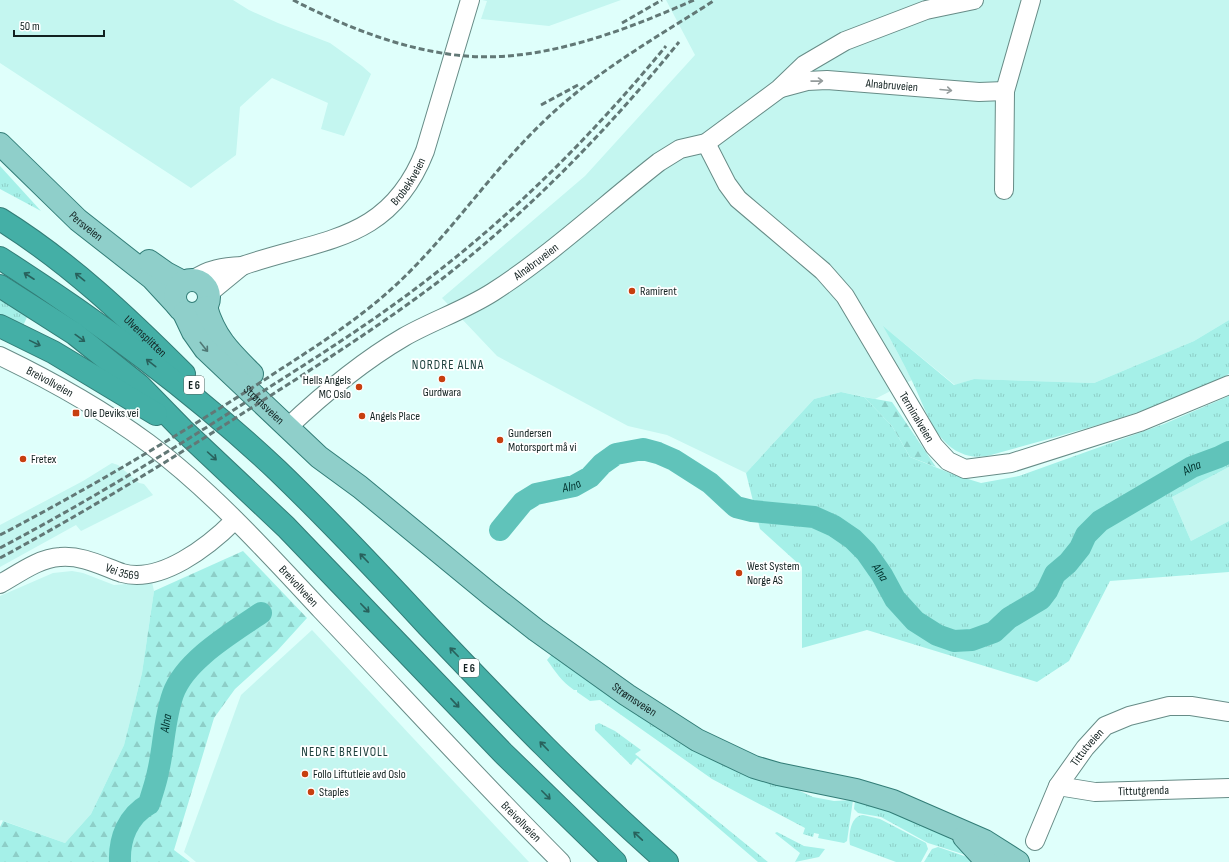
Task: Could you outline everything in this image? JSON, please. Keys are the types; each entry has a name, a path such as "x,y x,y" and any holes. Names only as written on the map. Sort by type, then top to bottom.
{"highway":[{"name":"Ulvensplitten","path":"0,219 57,259 110,302 205,395 276,470"},
{"name":"E 6","path":"0,258 77,309 134,350 191,395 276,470 556,759 667,862"},
{"path":"0,286 75,334 139,385 183,430 286,527 503,752 615,862"},
{"path":"0,326 53,352 183,430"}],"main road":[{"name":"Persveien","path":"0,133 108,228 166,274 188,281"},
{"name":"Persveien","path":"0,144 78,220 152,278 180,308"},
{"path":"188,281 202,284 208,301 196,314 180,308 175,294 188,281"},
{"name":"Strømsveien","path":"208,301 212,325 221,342 292,424 319,458 358,485 454,566 536,630 627,695 696,740 754,767 778,774 876,795 922,812 956,829 985,841 1018,862"},
{"name":"Strømsveien","path":"180,308 193,332 205,349 292,424"},
{"name":"Strømsveien","path":"956,829 987,862"}],"street":[{"name":"Brobekkveien","path":"188,281 207,272 225,267 242,266 332,240 353,232 376,218 394,202 414,174 425,151 470,0"},
{"name":"Alnabruveien","path":"292,424 322,396 380,352 404,337 490,294 516,276 663,159 680,149 706,143 779,89 804,65 845,41 926,10 974,0"},
{"path":"1004,190 1005,91 1032,0"},
{"name":"Alnabruveien","path":"779,89 807,81 827,80 979,92 1005,91"},
{"name":"Terminalveien","path":"706,143 726,184 738,200 817,266 845,296 934,446 948,461 957,466 965,468 1011,463 1140,422 1229,385"},
{"name":"Brobekkveien","path":"208,301 214,289 242,266"},
{"name":"Breivollveien","path":"0,356 71,392 149,444 235,520 511,812 561,862"},
{"name":"Vei 3569","path":"0,584 39,563 60,557 82,559 129,574 154,574 177,563 210,542 235,520"},
{"name":"Tittutveien","path":"1035,842 1058,786 1085,748 1105,726 1129,716 1169,706 1191,706 1229,712"},
{"name":"Tittutgrenda","path":"1058,786 1095,792 1229,788"}],"shaded area":[{"path":"0,0 233,0 249,10 278,23 330,43 371,74 344,136 321,129 328,103 272,78 240,107 236,155 191,188 0,63"},
{"path":"482,0 621,0 549,26 481,19 487,1"},
{"path":"666,0 1229,0 1229,320 1194,341 1094,383 974,379 955,385 884,327 912,380 875,399 841,392 814,399 746,473 667,435 628,426 497,356 442,298 585,176 695,55"},
{"path":"112,463 118,465 139,483 144,484 153,495 81,531 76,525 0,567 0,525 83,481"},
{"path":"1229,467 1229,521 1191,541 1172,497"},
{"path":"72,571 83,573 114,585 152,582 154,591 142,673 124,745 91,814 65,843 1,820 0,821 0,596 53,573"},
{"path":"312,630 529,862 196,862 184,852 241,695"}],"green space":[{"path":"0,166 41,211 0,189"},
{"path":"0,299 27,317 23,326 0,315"},
{"path":"1229,320 1229,374 1201,388 1142,411 1082,430 980,457 965,455 952,448 937,432 883,326 954,385 974,379 1094,383 1194,341"},
{"path":"841,392 864,397 892,426 910,457 955,475 981,483 1019,476 1164,424 1229,396 1229,467 1172,497 1191,541 1229,521 1229,572 1110,581 1069,661 1037,682 867,630 802,648 802,567 760,529 746,473 814,399"},
{"path":"864,397 892,402 936,467 910,457 892,426"},
{"path":"243,551 307,618 277,651 235,689 214,718 174,850 190,862 0,862 0,827 3,821 65,843 91,814 124,745 142,673 154,591"},
{"path":"552,654 789,786 813,797 834,801 853,800 847,841 844,843 818,838 819,834 814,833 813,837 803,834 805,828 712,779 600,700 590,701 577,692 577,690 570,687 559,676 547,660"},
{"path":"599,723 615,731 641,750 635,754 768,862 758,862 637,758 631,765 595,730 595,725"},
{"path":"855,800 900,815 932,828 959,845 969,856 928,843 881,817 858,813 854,809"},
{"path":"863,815 880,819 926,843 928,849 921,862 896,862 850,845 851,826 856,818"},
{"path":"777,832 804,846 825,849 819,857 795,862 800,853 775,833"},
{"path":"938,847 970,858 975,862 924,862 932,849"}],"waterway":[{"name":"Alna","path":"500,530 523,502 536,494 574,486 590,477 602,464 616,454 643,449 658,453 674,460 710,483 736,507 752,511 814,517 834,526 853,539 866,552 882,575 895,599 915,621 937,635 954,641 972,640 994,632 1009,618 1041,599 1047,591 1055,574 1068,563 1080,548 1086,535 1100,521 1192,467 1229,452"},
{"name":"Alna","path":"120,862 121,844 126,828 135,815 149,804 162,753 170,704 179,682 198,659 211,648 261,613"}],"railway":[{"path":"293,0 349,26 407,46 448,54 479,57 511,56 574,44 636,24 694,0"},
{"path":"622,23 662,0"},
{"path":"0,535 33,518 195,424 340,330 372,306 408,274 446,232 500,167 559,107 624,58 715,0"},
{"path":"0,558 94,505 218,429 392,316 438,282 535,199 595,139 679,42"},
{"path":"0,548 93,497 183,442 339,342 432,276 495,224 555,168 612,108 666,46"},
{"path":"541,105 578,85"}],"place":[{"name":"Ramirent","path":"632,291"},
{"name":"Gurdwara","path":"442,379"},
{"name":"Hells Angels MC Oslo","path":"359,387"},
{"name":"Ole Deviks vei","path":"76,413"},
{"name":"Angels Place","path":"362,416"},
{"name":"Gundersen Motorsport må vi","path":"500,440"},
{"name":"Fretex","path":"23,459"},
{"name":"West System Norge AS","path":"739,573"},
{"name":"Follo Liftutleie avd Oslo","path":"305,774"},
{"name":"Staples","path":"311,792"}],"district":[{"name":"NORDRE ALNA","path":"448,365"},
{"name":"NEDRE BREIVOLL","path":"345,752"}]}
